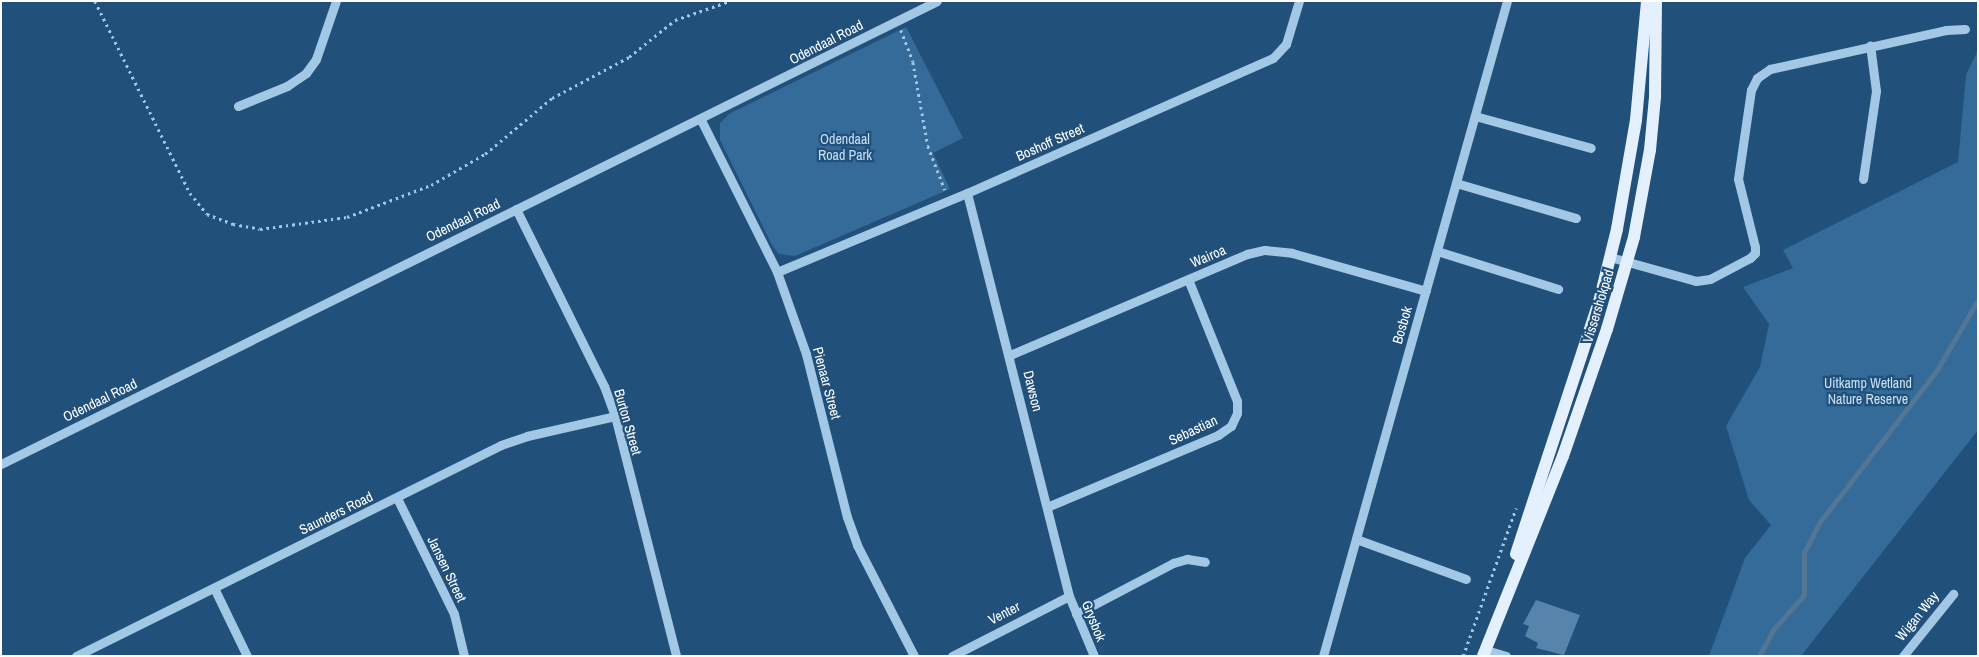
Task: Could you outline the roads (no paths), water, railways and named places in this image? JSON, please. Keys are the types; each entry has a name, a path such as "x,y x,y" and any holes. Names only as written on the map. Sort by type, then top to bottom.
{"main road":[{"name":"Vissershokpad","path":"1502,605 1520,538 1576,371 1610,257 1636,120 1646,1"},
{"name":"Vissershokpad","path":"1484,653 1563,456 1627,263 1650,150 1655,96 1656,1"}],"street":[{"path":"238,106 287,86 306,73 316,59 336,1"},
{"name":"Odendaal Road","path":"1,464 516,209 701,120 937,1"},
{"name":"Boshoff Street","path":"777,272 967,194 1273,58 1286,44 1298,1"},
{"name":"Bosbok","path":"1324,656 1507,1"},
{"path":"1610,257 1696,281 1710,279 1753,256 1755,247 1738,179 1751,90 1757,78 1770,68 1870,45 1966,29"},
{"path":"1863,179 1876,91 1870,45"},
{"path":"1475,116 1591,148"},
{"name":"Pienaar Street","path":"701,120 777,272 806,354 847,517 865,561 914,656"},
{"path":"1456,183 1576,218"},
{"name":"Dawson","path":"967,194 1010,355 1069,596"},
{"name":"Burton Street","path":"516,209 604,386 615,416 676,656"},
{"name":"Wairoa","path":"1010,355 1247,254 1274,250 1426,291"},
{"path":"1437,251 1558,289"},
{"name":"Sebastian","path":"1047,507 1218,435 1231,426 1237,413 1238,400 1188,279"},
{"name":"Saunders Road","path":"76,656 501,445 527,436 615,416"},
{"name":"Jansen Street","path":"397,498 454,614 464,656"},
{"path":"1356,539 1466,579"},
{"path":"1076,614 1173,563 1187,559 1205,562"},
{"path":"214,588 247,656"},
{"name":"Wigan Way","path":"1903,656 1953,594"},
{"name":"Grysbok","path":"1069,596 1094,656"},
{"name":"Venter","path":"952,656 1069,596"},
{"path":"1484,653 1506,656"}],"waterway":[{"path":"1759,656 1774,629 1804,595 1804,553 1820,522 1937,370 1978,300"}],"park label":[{"name":"Odendaal Road Park","path":"845,148"},
{"name":"Uitkamp Wetland Nature Reserve","path":"1868,392"}]}
